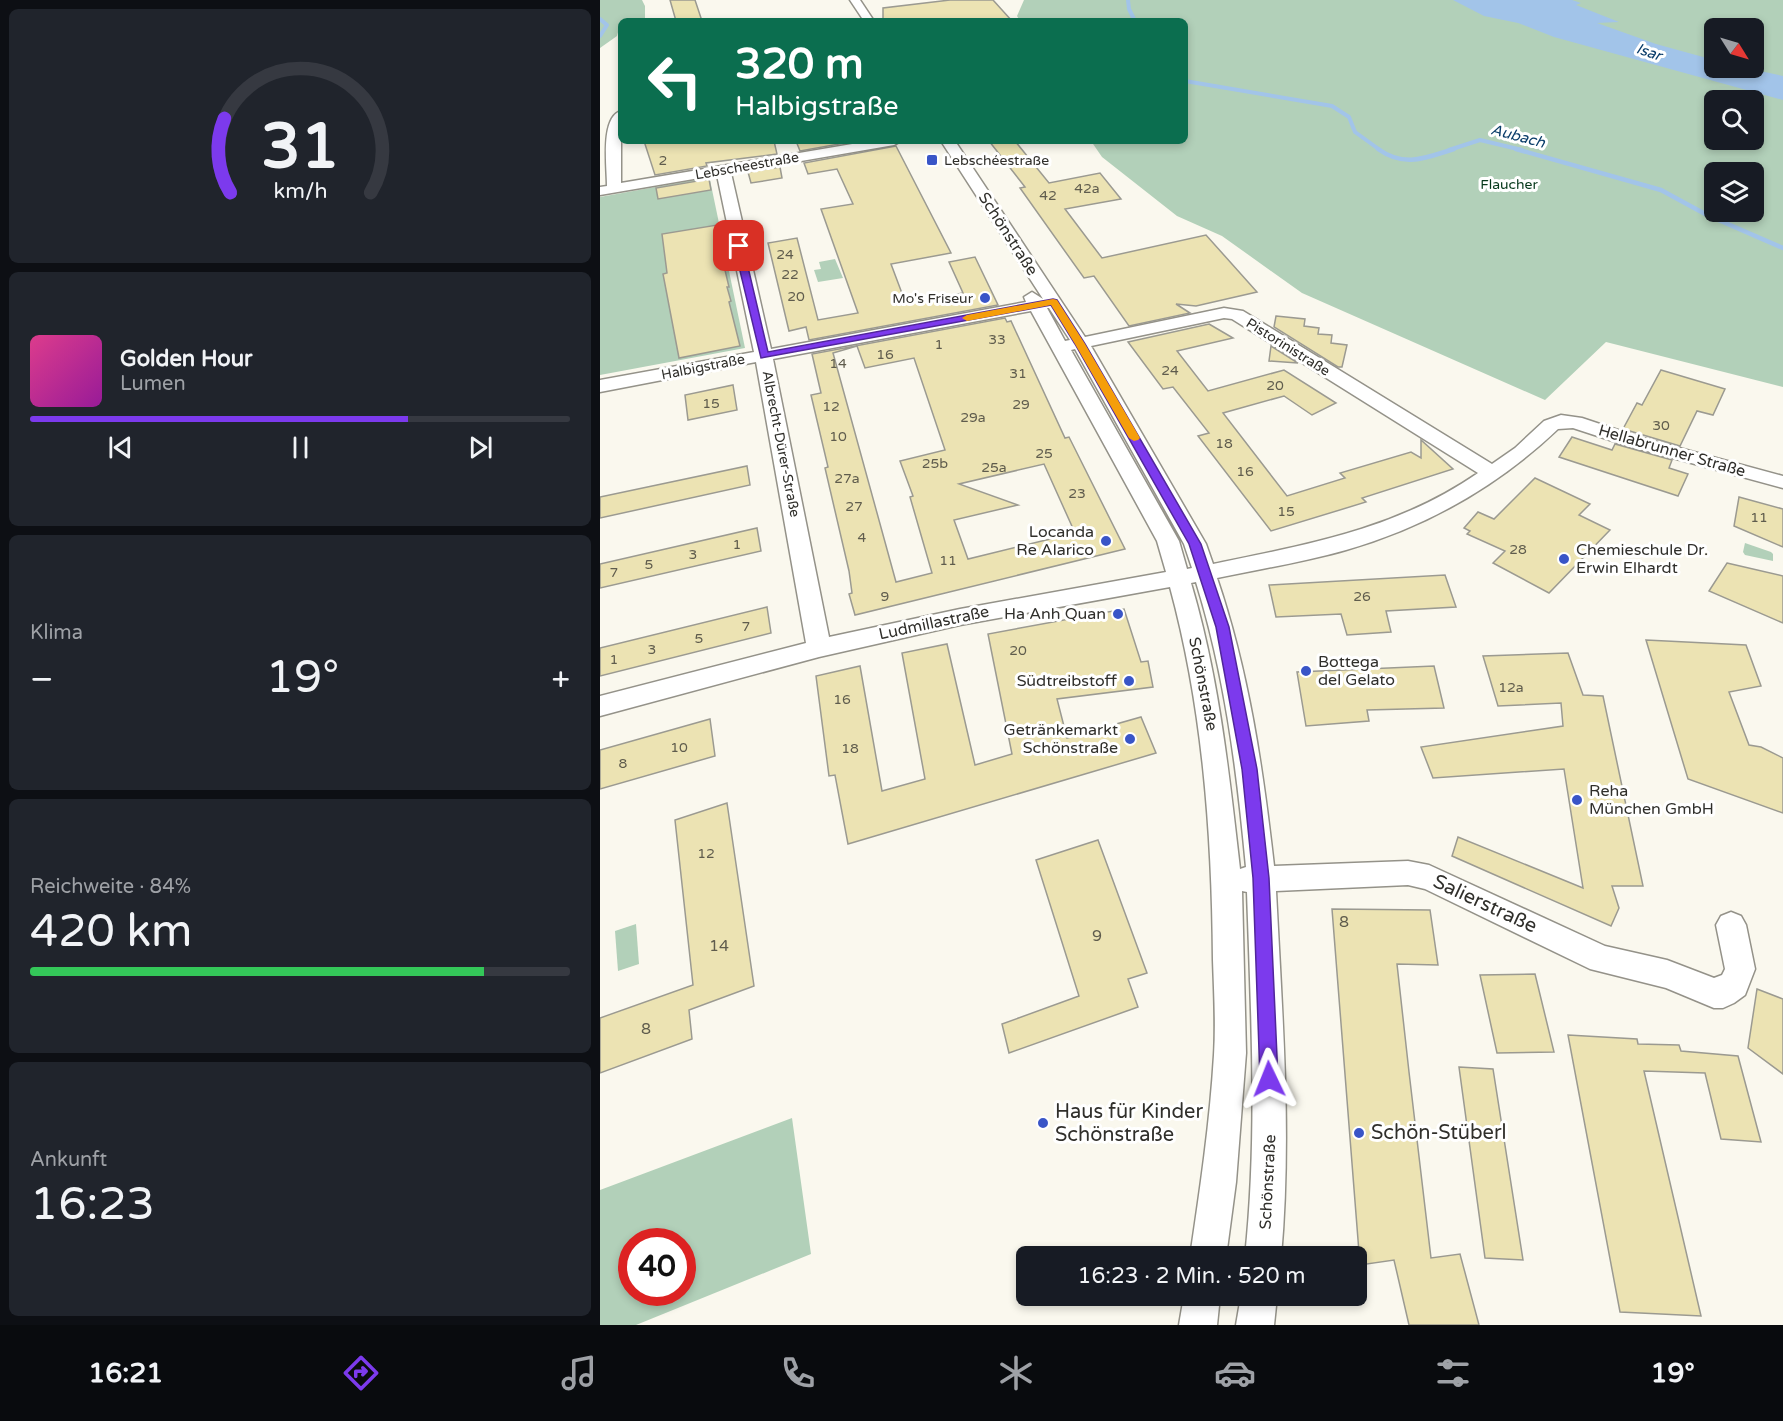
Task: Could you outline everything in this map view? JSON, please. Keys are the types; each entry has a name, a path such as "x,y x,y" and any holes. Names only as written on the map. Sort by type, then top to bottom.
{"street":[{"path":"855,0 867,18"},
{"path":"607,189 613,125 618,119"},
{"name":"Lebscheestraße","path":"607,189 876,144"},
{"name":"Schönstraße","path":"935,144 1045,303"},
{"name":"Schönstraße","path":"950,144 1045,303 1195,544 1222,627 1250,769 1261,878 1271,1122 1269,1197 1264,1246"},
{"name":"Albrecht-Dürer-Straße","path":"723,170 764,356 819,648"},
{"name":"Halbigstraße","path":"600,386 1045,303"},
{"name":"Pistorinistraße","path":"1071,345 1224,313 1237,315 1494,473"},
{"name":"Schönstraße","path":"1071,345 1168,541 1191,622 1212,733 1227,881 1230,1053 1219,1182 1210,1246"},
{"name":"Ludmillastraße","path":"600,706 819,648 998,609 1206,573 1342,544 1400,524 1466,491 1494,473 1551,425 1561,421"},
{"name":"Hellabrunner Straße","path":"1561,421 1575,422 1632,441 1783,482"},
{"name":"Salierstraße","path":"1227,881 1408,873 1429,877 1601,960 1667,974 1704,990 1723,993 1734,985 1740,969 1731,925"},
{"path":"1198,1325 1201,1306"},
{"path":"1256,1325 1258,1306"}],"green space":[{"path":"600,0 642,0 645,6 645,18 618,18 617,36 600,48"},
{"name":"Flaucher","path":"1024,0 1783,0 1783,387 1606,342 1545,400 1302,293 1222,236 1177,216 1102,157 1093,144 1188,144 1188,18 1018,18 1017,16"},
{"path":"705,178 710,180 745,348 600,375 600,197"},
{"path":"835,259 843,278 818,282 814,270 821,269 819,262"},
{"path":"1745,543 1771,552 1773,561 1745,555 1743,552"},
{"path":"636,924 639,964 618,971 615,931"},
{"path":"792,1118 811,1254 696,1301 696,1228 618,1228 618,1306 683,1306 636,1325 600,1325 600,1190"}],"water":[{"name":"Isar","path":"1453,0 1572,0 1581,3 1576,5 1619,22 1597,23 1656,44 1704,57 1704,78 1764,78 1764,72 1783,76 1783,100 1764,95 1764,90 1747,90 1554,37 1518,23 1484,16"}],"building":[{"path":"670,0 695,0 701,18 675,18"},
{"path":"950,0 993,0 1009,18 883,18 883,8"},
{"path":"645,144 775,144 777,154 706,163 707,166 655,175"},
{"path":"797,144 839,144 800,151"},
{"path":"991,144 1017,144 1049,183 1100,173 1121,199 1065,209 1102,258 1206,235 1257,292 1196,306 1176,304 1190,313 1129,326 1094,276 1084,278 1020,188 1025,187"},
{"path":"896,146 951,253 891,264 906,304 963,293 949,262 975,257 998,305 809,340 806,327 789,331 768,243 797,238 818,320 858,313 821,209 853,204 837,169 808,174 804,163"},
{"path":"780,167 782,178 751,183 748,172"},
{"path":"709,179 711,190 658,199 656,188"},
{"path":"717,225 729,287 727,287 731,301 729,302 740,346 679,358 663,274 667,273 662,234"},
{"path":"1276,316 1305,319 1304,326 1319,328 1318,334 1332,335 1331,343 1347,345 1342,367 1338,367 1274,327"},
{"path":"1005,318 1007,322 1011,321 1065,438 1069,437 1125,549 855,615 849,594 852,593 849,571 811,395 821,393 812,354","holes":["857,346 865,368 914,358 945,450 900,461 913,496 910,497 932,573 896,582 833,353","1044,464 1075,533 968,559 954,520 1018,505 959,484"]},
{"path":"1209,324 1233,338 1177,351 1208,391 1284,370 1336,403 1312,415 1284,396 1223,413 1287,496 1345,478 1340,473 1411,452 1421,458 1421,440 1453,469 1362,498 1366,502 1271,531 1198,436 1209,433 1173,387 1163,389 1128,342"},
{"path":"1271,346 1298,363 1269,361"},
{"path":"1661,370 1725,389 1713,415 1697,411 1680,446 1623,429 1637,403 1642,405"},
{"path":"733,385 737,410 688,420 685,395"},
{"path":"1572,437 1612,450 1615,444 1672,460 1669,468 1688,474 1678,496 1559,457"},
{"path":"747,466 750,485 600,518 600,497"},
{"path":"1535,478 1590,504 1579,515 1610,530 1549,593 1493,563 1505,551 1467,534 1470,531 1464,528 1478,512 1494,519"},
{"path":"1739,497 1783,509 1783,547 1734,526"},
{"path":"757,528 761,551 600,588 600,564"},
{"path":"1727,563 1783,576 1783,623 1709,591"},
{"path":"1445,575 1456,607 1386,611 1391,632 1347,635 1341,614 1276,617 1269,585"},
{"path":"767,607 771,633 600,676 600,648"},
{"path":"1124,609 1141,662 1148,661 1153,687 1057,699 1067,738 1141,717 1156,753 848,844 835,775 829,776 816,676 860,666 882,791 925,779 902,653 947,644 975,765 1012,754 988,634"},
{"path":"1646,640 1746,645 1761,686 1729,692 1749,745 1761,747 1783,758 1783,813 1688,779"},
{"path":"1568,653 1583,695 1603,696 1643,886 1612,886 1619,908 1611,926 1452,856 1458,837 1583,888 1564,769 1433,778 1421,747 1563,726 1561,703 1498,706 1483,656"},
{"path":"1434,666 1444,708 1367,710 1369,721 1306,726 1297,672"},
{"path":"710,719 715,756 600,789 600,750"},
{"path":"727,803 754,986 689,1010 692,1039 600,1073 600,1018 693,985 675,820"},
{"path":"1098,840 1147,973 1128,979 1138,1007 1009,1053 1002,1024 1079,996 1036,860"},
{"path":"1332,909 1430,910 1438,965 1397,964 1409,1072 1431,1258 1460,1254 1479,1325 1409,1325 1394,1260 1367,1264 1367,1246 1359,1246"},
{"path":"1535,974 1554,1052 1497,1053 1480,975"},
{"path":"1757,989 1783,999 1783,1074 1748,1048"},
{"path":"1568,1035 1637,1039 1638,1044 1679,1045 1681,1051 1738,1056 1761,1142 1721,1139 1705,1073 1644,1071 1701,1316 1620,1312"},
{"path":"1459,1067 1493,1069 1523,1260 1485,1258"}],"waterway":[{"name":"Aubach","path":"1128,0 1134,18"},
{"path":"600,19 607,25 600,36"},
{"name":"Aubach","path":"1188,82 1332,106 1349,117 1355,132 1380,150"},
{"name":"Aubach","path":"1449,150 1480,140 1522,150"},
{"name":"Aubach","path":"1378,149 1388,155 1406,160 1424,158 1454,149"},
{"name":"Aubach","path":"1516,149 1661,190 1707,215 1783,248"}],"slow traffic":[{"path":"967,318 1053,302 1134,438"}],"place":[{"name":"Lebschéestraße","path":"932,160"},
{"name":"Mo's Friseur","path":"985,298"},
{"name":"Locanda Re Alarico","path":"1106,541"},
{"name":"Chemieschule Dr. Erwin Elhardt","path":"1564,559"},
{"name":"Ha Anh Quan","path":"1118,614"},
{"name":"Bottega del Gelato","path":"1306,671"},
{"name":"Südtreibstoff","path":"1129,681"},
{"name":"Getränkemarkt Schönstraße","path":"1130,739"},
{"name":"Reha München GmbH","path":"1577,800"},
{"name":"Haus für Kinder Schönstraße","path":"1043,1123"},
{"name":"Schön-Stüberl","path":"1359,1133"}],"route":[{"path":"739,246 764,356 1053,302 1080,344 1195,544 1222,627 1250,769 1261,878 1269,1079"}]}
